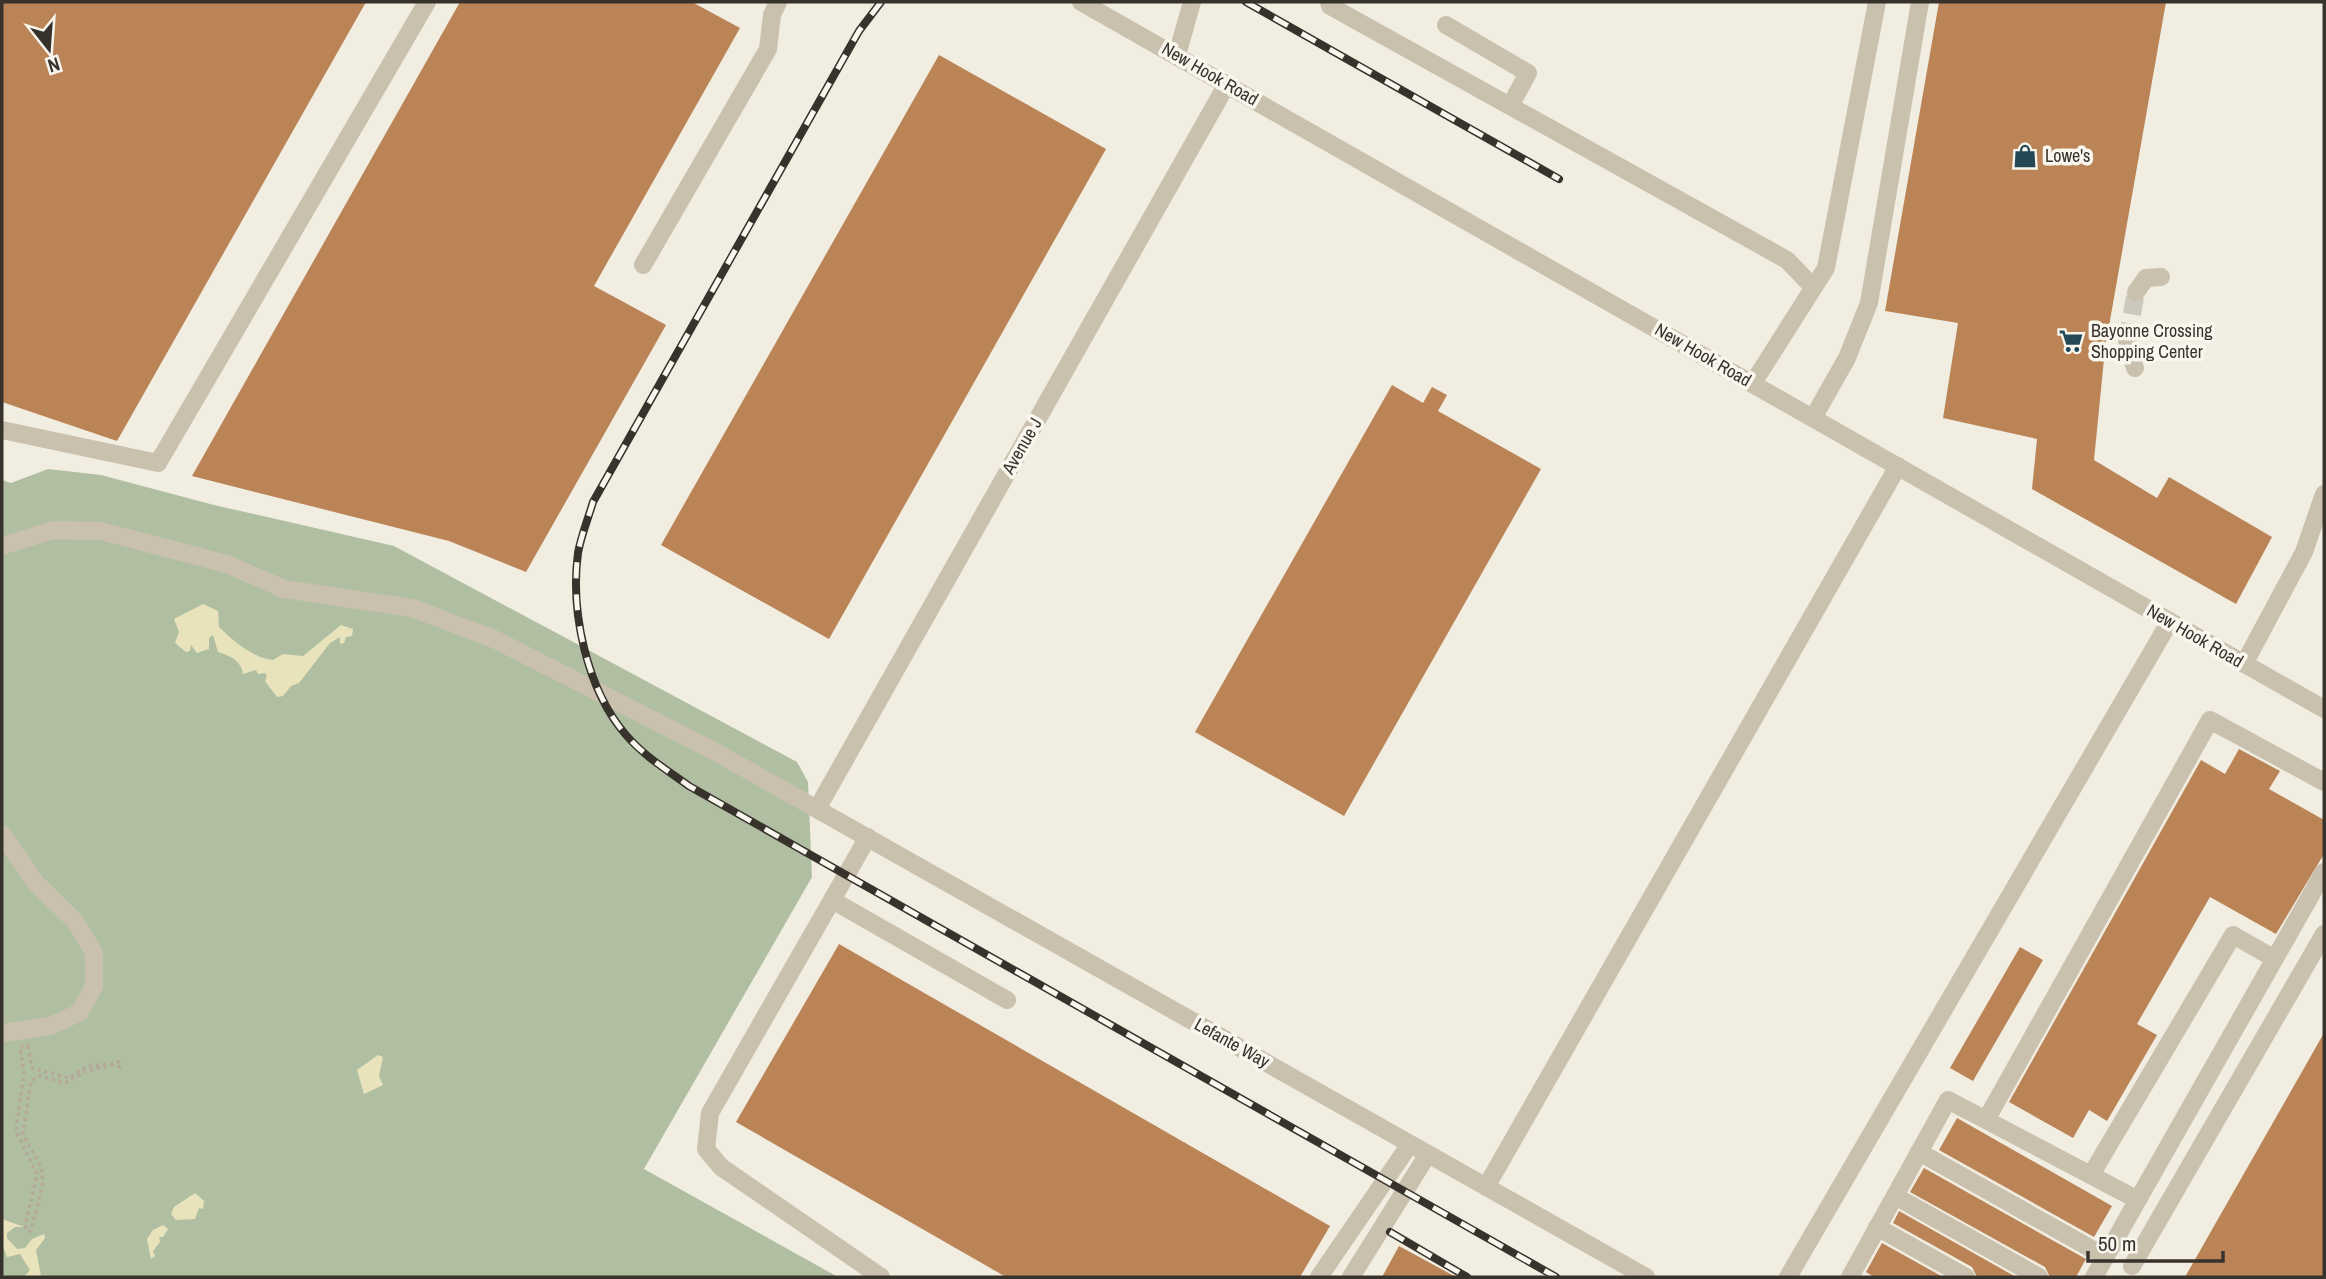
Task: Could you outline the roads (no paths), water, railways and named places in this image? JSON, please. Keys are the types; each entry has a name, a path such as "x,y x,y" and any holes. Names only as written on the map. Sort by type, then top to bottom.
{"street":[{"path":"2,430 158,463 427,2"},
{"path":"643,265 768,49 772,15 778,2"},
{"name":"New Hook Road","path":"1081,2 2324,709"},
{"path":"1177,55 1192,2"},
{"path":"1329,2 1330,6 1787,260 1814,287"},
{"path":"1752,383 1826,268 1877,2"},
{"path":"1812,418 1847,358 1869,303 1920,2"},
{"path":"1446,25 1528,73 1510,106"},
{"name":"Avenue J","path":"817,808 1227,84"},
{"path":"2136,292 2146,278 2161,277"},
{"path":"2127,341 2135,368"},
{"path":"1486,1187 1898,466"},
{"path":"2244,664 2304,552 2324,494"},
{"name":"Lefante Way","path":"2,546 53,530 101,531 227,564 284,589 412,608 494,639 714,751 817,808 1646,1277"},
{"path":"1788,1277 2170,621"},
{"path":"1986,1120 2210,720 2324,782"},
{"path":"2,834 36,883 75,921 94,953 94,986 80,1012 51,1026 2,1033"},
{"path":"868,837 709,1113 706,1149 721,1167 881,1277"},
{"path":"2094,1277 2324,872"},
{"path":"832,900 1007,1000"},
{"path":"2132,1266 2324,934"},
{"path":"2091,1175 2233,935 2275,959"},
{"path":"1851,1277 1948,1100 2138,1200"},
{"path":"1319,1277 1410,1144"},
{"path":"1919,1152 2106,1257"},
{"path":"1351,1277 1428,1154"},
{"path":"1895,1196 2039,1277"},
{"path":"1877,1227 1966,1277"}],"tunnel":[{"path":"2127,341 2136,292"}],"railway":[{"path":"881,2 859,31 593,502 578,553 576,576 579,625 592,673 612,717 633,743 689,786 1556,1277"},
{"path":"1246,2 1559,179"},
{"path":"1390,1232 1467,1277"}],"place":[{"name":"Lowe's","path":"2025,156"},
{"name":"Bayonne Crossing Shopping Center","path":"2071,341"}]}
